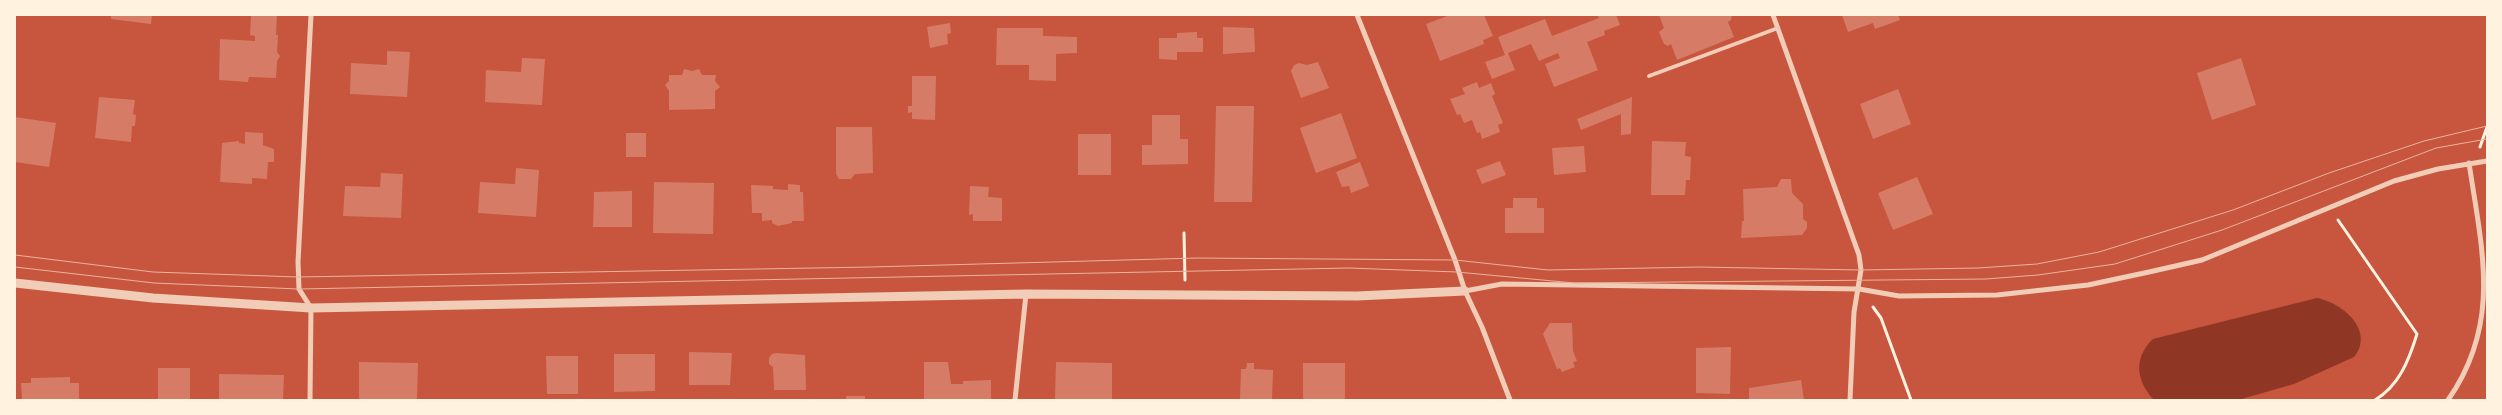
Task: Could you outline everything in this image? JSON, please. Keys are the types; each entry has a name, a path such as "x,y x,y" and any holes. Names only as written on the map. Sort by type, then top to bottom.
{"street":[{"path":"310,400 311,308 299,289 298,262 311,15"},
{"path":"1357,15 1455,260 1465,291 1482,327 1510,400"},
{"path":"1773,15 1859,255 1859,288 1854,312 1850,400"},
{"path":"15,283 153,298 311,308 1026,294 1357,296 1465,291 1502,284 1859,288 1899,296 1997,295 2088,285 2202,260 2394,181 2438,169 2487,161"},
{"path":"2448,400 2462,381 2472,360 2479,339 2485,308 2481,241 2469,163"},
{"path":"1016,400 1026,294"}],"lane":[{"path":"1649,76 1778,28"}],"path":[{"path":"2487,127 2479,150 2487,150"},
{"path":"2331,206 2339,224 2417,334 2408,364 2385,394 2375,400"},
{"path":"1184,233 1184,295"},
{"path":"1859,288 1882,318 1911,400"}],"shaded area":[{"path":"2317,298 2337,306 2353,320 2361,338 2360,347 2354,357 2294,384 2238,400 2154,400 2143,385 2140,377 2140,362 2142,354 2153,339"}],"building":[{"path":"111,15 152,15 151,24 111,19"},
{"path":"251,15 277,15 277,52 280,56 277,61 276,78 249,77 248,82 219,80 220,39 255,41 255,36 250,35"},
{"path":"1450,15 1484,15 1493,36 1483,40 1484,44 1440,61 1426,24"},
{"path":"1597,15 1616,15 1620,25 1604,31 1605,35 1587,42 1598,70 1554,87 1545,64 1560,58 1558,53 1539,61 1531,44 1508,53 1515,70 1492,79 1485,62 1505,55 1498,37 1545,19 1552,36 1599,18"},
{"path":"1659,15 1732,15 1731,20 1728,22 1734,37 1677,60 1671,44 1668,46 1664,44 1659,32 1664,28"},
{"path":"1842,15 1898,15 1900,20 1875,29 1873,23 1848,32"},
{"path":"950,23 951,33 947,34 948,44 930,48 927,27"},
{"path":"1223,27 1254,28 1255,52 1223,54"},
{"path":"997,28 1043,28 1043,36 1077,37 1077,53 1056,54 1056,81 1029,80 1029,65 996,65"},
{"path":"1197,32 1197,38 1203,38 1203,52 1177,52 1177,60 1159,59 1159,38 1177,38 1177,33"},
{"path":"387,51 410,52 407,97 350,94 351,63 387,65"},
{"path":"522,58 545,59 542,105 485,102 486,70 521,72"},
{"path":"2241,58 2256,105 2212,120 2197,73"},
{"path":"1318,62 1329,88 1301,98 1291,71 1294,65 1299,63 1307,65"},
{"path":"684,69 692,71 699,69 702,75 716,75 715,81 720,87 715,91 715,109 669,110 669,91 665,85 669,81 669,75 682,75"},
{"path":"912,76 936,76 935,120 912,119 912,112 908,113 908,106 912,106"},
{"path":"1477,82 1479,88 1491,83 1495,94 1492,96 1503,123 1498,125 1500,132 1482,139 1480,132 1477,133 1472,120 1464,123 1460,114 1457,115 1450,99 1465,94 1462,88"},
{"path":"1898,89 1911,124 1873,139 1860,104"},
{"path":"99,97 135,100 133,114 136,115 135,126 132,126 131,142 95,138"},
{"path":"1632,97 1631,134 1621,135 1621,114 1581,130 1577,119"},
{"path":"1216,106 1254,106 1252,202 1214,202"},
{"path":"1341,113 1357,158 1316,173 1300,128"},
{"path":"1152,115 1180,115 1180,139 1188,139 1188,164 1142,165 1142,145 1152,145"},
{"path":"15,117 56,123 49,167 15,162"},
{"path":"836,127 872,127 873,173 855,174 851,179 839,179 836,174"},
{"path":"245,132 263,133 263,145 274,149 274,162 268,162 267,179 252,178 252,184 220,182 222,143 239,141 239,143 245,144"},
{"path":"626,133 646,133 646,157 626,157"},
{"path":"1078,134 1111,134 1111,175 1078,175"},
{"path":"1652,141 1686,142 1685,156 1691,157 1690,180 1686,180 1685,195 1651,195"},
{"path":"1584,146 1586,172 1554,175 1552,148"},
{"path":"1500,161 1506,175 1482,184 1476,170"},
{"path":"1360,162 1369,186 1351,193 1349,186 1342,187 1336,172"},
{"path":"516,168 539,170 536,217 478,213 480,182 515,184"},
{"path":"381,173 403,174 401,218 343,216 345,186 380,187"},
{"path":"1917,177 1933,214 1893,230 1878,193"},
{"path":"1781,179 1791,179 1792,193 1803,204 1803,219 1807,222 1807,228 1802,235 1741,238 1742,221 1744,221 1743,189 1777,187"},
{"path":"654,182 714,183 713,234 653,233"},
{"path":"788,184 800,185 800,192 803,192 804,221 792,221 792,223 778,226 772,223 772,220 762,221 762,213 752,213 751,185 773,186 773,189 788,190"},
{"path":"970,186 989,187 988,197 1002,198 1002,221 973,221 973,214 969,215"},
{"path":"632,191 632,227 593,227 594,192"},
{"path":"1513,198 1537,198 1537,208 1544,208 1544,233 1505,233 1505,208 1513,208"},
{"path":"1550,323 1572,323 1573,351 1577,361 1573,362 1575,367 1562,372 1560,368 1557,369 1543,334"},
{"path":"1731,347 1730,394 1696,393 1696,348"},
{"path":"689,352 732,353 730,385 689,385"},
{"path":"614,354 655,354 655,391 614,392"},
{"path":"772,354 805,355 806,390 774,390 773,367 769,364 769,358"},
{"path":"546,356 578,356 578,394 547,394"},
{"path":"359,362 418,363 417,400 359,400"},
{"path":"924,362 948,362 951,384 963,384 963,381 991,380 991,400 924,400"},
{"path":"1056,362 1112,363 1112,399 1055,400"},
{"path":"1247,363 1254,363 1254,369 1273,370 1272,400 1240,400 1241,369 1246,369"},
{"path":"1303,363 1345,363 1345,400 1303,400"},
{"path":"158,368 190,368 190,400 158,400"},
{"path":"219,374 284,375 283,400 219,400"},
{"path":"70,377 70,383 79,383 79,400 22,400 21,383 31,383 31,378"},
{"path":"1801,380 1804,400 1749,400 1749,388"},
{"path":"846,396 865,396 865,400 846,400"}],"tram line":[{"path":"15,255 153,272 298,277 871,267 1197,258 1455,260 1548,270 1699,267 1861,270 1978,268 2037,264 2099,252 2233,210 2329,173 2424,141 2487,126"},
{"path":"15,267 154,283 299,289 1349,268 1457,272 1574,283 1986,279 2038,275 2115,264 2222,230 2436,148 2487,139"}]}
